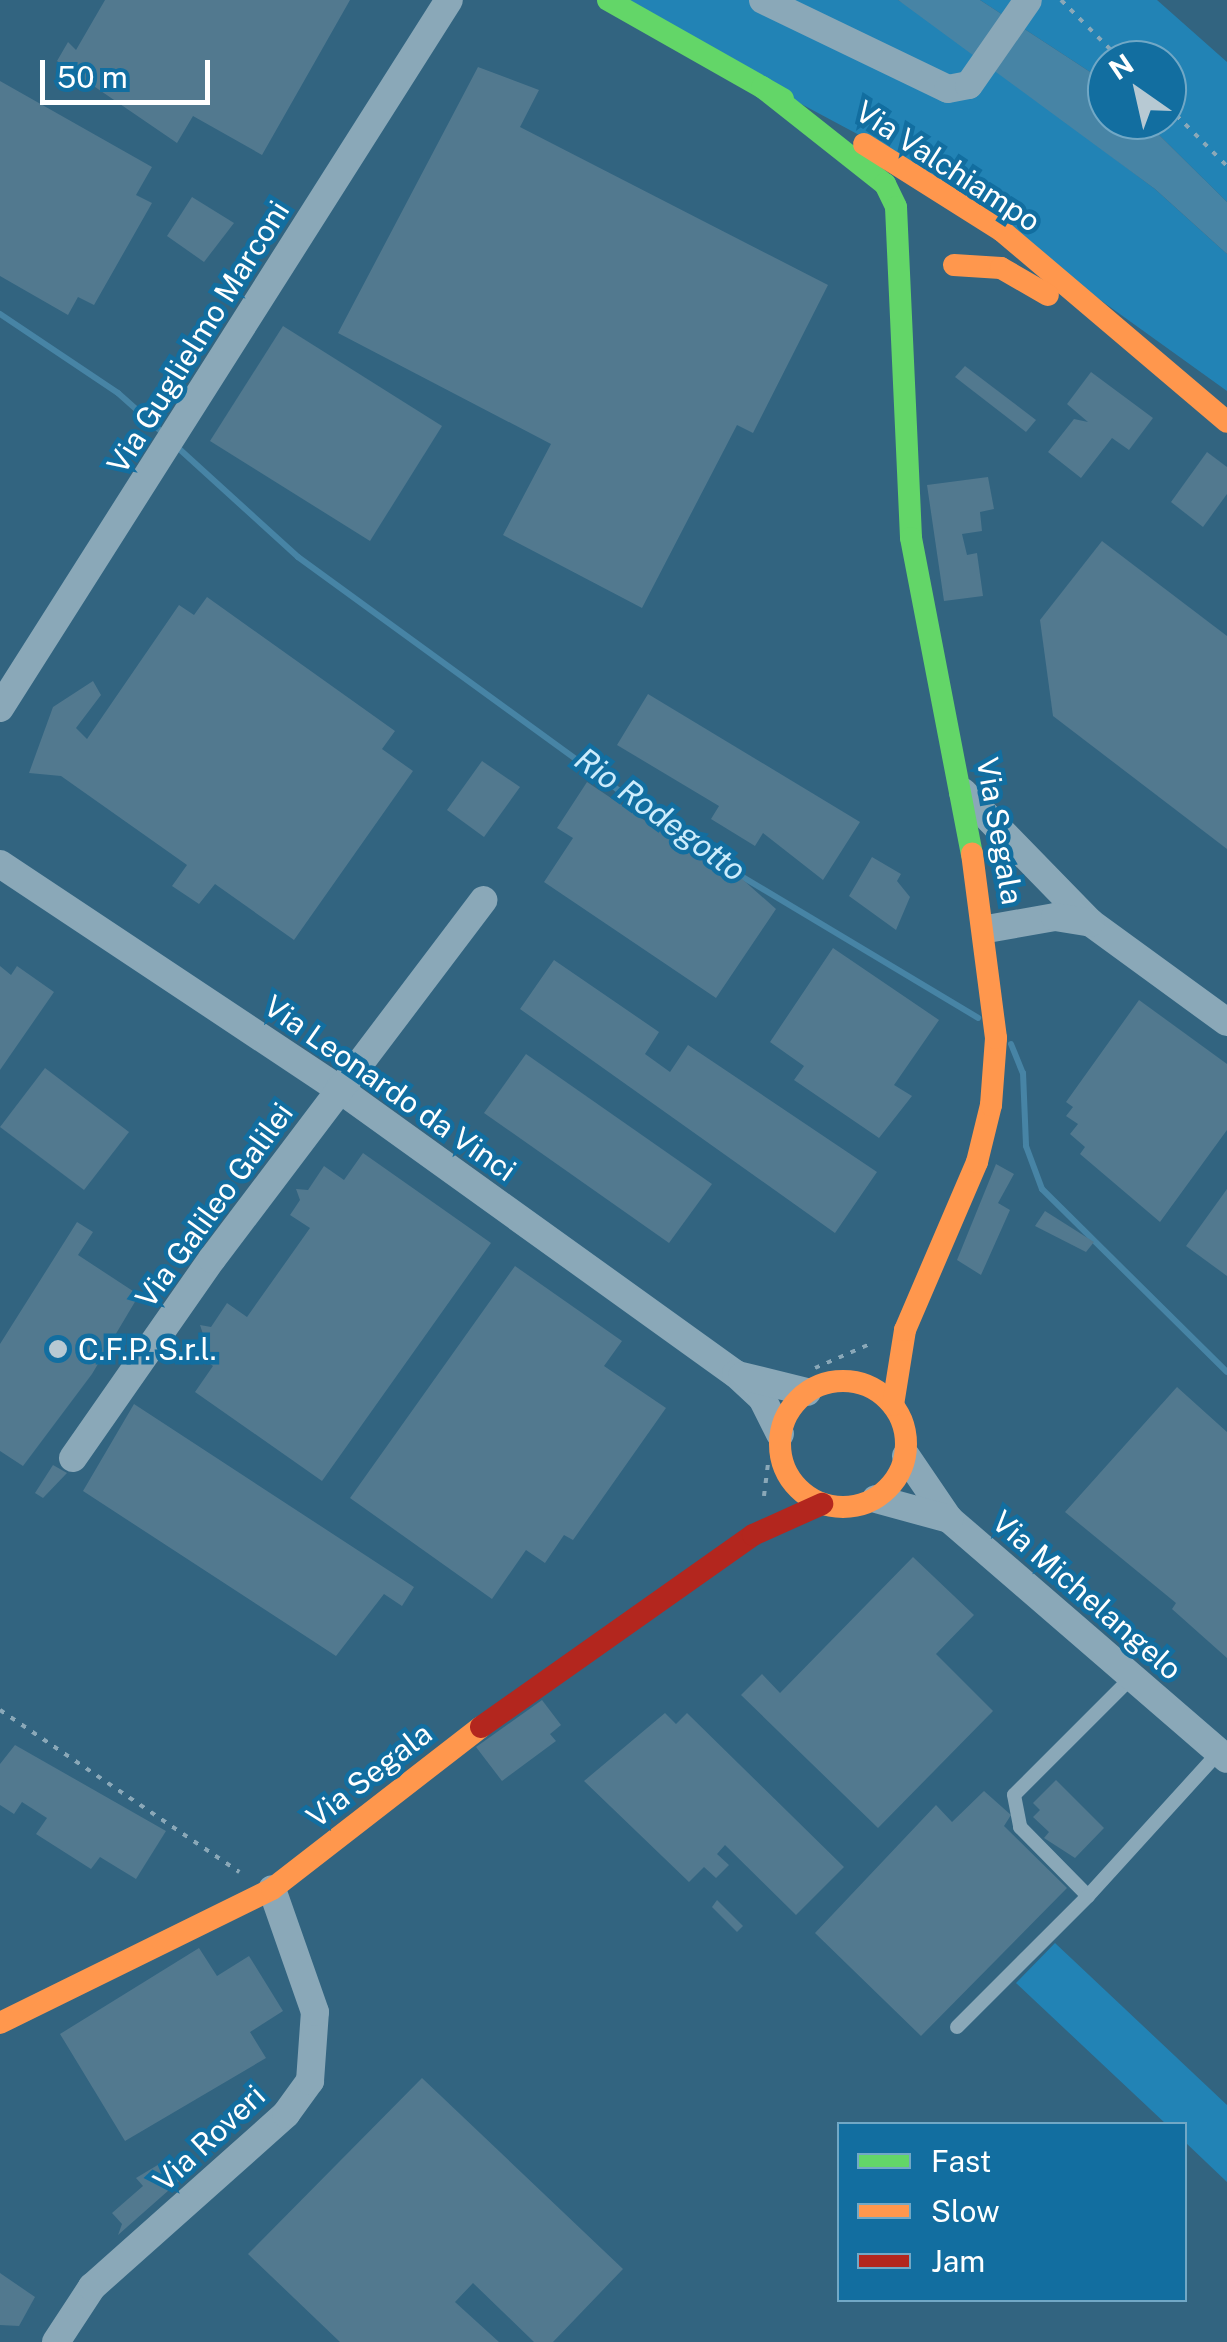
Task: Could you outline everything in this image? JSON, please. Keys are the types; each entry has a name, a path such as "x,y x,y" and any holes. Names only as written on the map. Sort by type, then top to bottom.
{"street":[{"name":"Via Guglielmo Marconi","path":"0,708 449,0"},
{"name":"Via Valchiampo","path":"608,0 962,205 1227,422"},
{"path":"763,0 948,89 968,85 1028,0"},
{"name":"Via Segala","path":"762,87 885,184 902,253 911,538 987,929 996,1038 991,1105 977,1162 881,1343 835,1382 807,1392"},
{"path":"902,253 962,205"},
{"path":"905,330 954,265 962,205"},
{"path":"954,265 1001,268 1142,350"},
{"path":"963,792 1091,923 1227,1022"},
{"name":"Via Leonardo da Vinci","path":"0,864 339,1089 736,1374 762,1398 774,1440"},
{"name":"Via Galileo Galilei","path":"74,1458 339,1089 484,900"},
{"path":"987,929 1055,917 1091,923"},
{"name":"Via Segala","path":"881,1343 906,1456"},
{"name":"Via Leonardo da Vinci","path":"736,1374 807,1392"},
{"path":"835,1382 877,1390 893,1404"},
{"path":"807,1392 774,1440 786,1472 822,1504"},
{"path":"876,1499 906,1456"},
{"name":"Via Michelangelo","path":"906,1456 950,1519 1223,1756"},
{"name":"Via Segala","path":"753,1535 786,1472"},
{"name":"Via Segala","path":"0,2023 272,1889 432,1761 753,1535 822,1504 876,1499"},
{"name":"Via Michelangelo","path":"876,1499 950,1519"},
{"name":"Via Roveri","path":"56,2342 92,2287 286,2114 310,2081 315,2012 272,1889"}],"lane":[{"path":"1088,1896 1020,1827 1014,1795 1133,1676"},
{"path":"958,2027 1223,1756"}],"path":[{"path":"1061,0 1101,40"},
{"path":"1187,126 1227,166"},
{"path":"774,1384 789,1367 843,1360 881,1343"},
{"path":"758,1505 768,1490 774,1440"},
{"path":"0,1710 247,1877 233,1885"}],"shaded area":[{"path":"607,0 898,0 926,17 1155,189 1227,254 1227,391 904,159"},
{"path":"898,0 980,0 1087,70 1087,139"},
{"path":"980,0 1157,0 1227,62 1227,202 1164,140 1187,140 1187,40 1087,40 1087,70"},
{"path":"1088,140 1164,140 1227,202 1227,254 1155,189"},
{"path":"1055,1943 1227,2105 1227,2182 1187,2144 1187,2122 1164,2122 1016,1983"}],"building":[{"path":"105,0 350,0 262,155 193,116 177,143 57,61 68,42 76,50"},
{"path":"478,67 539,90 520,127 828,285 753,433 737,425 642,608 503,535 551,444 338,333"},
{"path":"0,81 152,167 136,195 152,203 94,305 78,297 68,315 0,276"},
{"path":"192,197 234,223 204,262 167,236"},
{"path":"283,326 442,426 370,541 210,441"},
{"path":"965,366 1036,420 1026,432 955,377"},
{"path":"1091,372 1153,418 1129,450 1112,438 1081,478 1048,452 1074,419 1088,422 1067,404"},
{"path":"1207,452 1227,467 1227,494 1203,527 1171,502"},
{"path":"988,477 994,509 980,512 982,531 962,534 967,555 977,553 983,596 944,601 927,485"},
{"path":"1102,541 1227,636 1227,849 1053,716 1040,620"},
{"path":"207,597 395,731 382,749 413,771 294,940 215,884 199,904 172,886 187,865 61,776 29,773 53,707 93,681 101,695 76,728 87,739 179,605 194,615"},
{"path":"648,694 860,822 823,880 763,833 755,846 711,819 719,806 617,745"},
{"path":"482,761 520,787 484,837 447,810"},
{"path":"587,782 710,864 715,855 776,909 716,998 544,882 573,838 557,828"},
{"path":"872,857 901,874 897,881 910,897 896,930 849,896"},
{"path":"833,948 939,1020 894,1085 912,1096 879,1138 794,1080 804,1066 770,1042"},
{"path":"554,960 659,1032 645,1054 670,1072 688,1045 877,1172 835,1233 520,1009"},
{"path":"0,966 11,975 17,966 54,992 0,1070"},
{"path":"1139,1000 1227,1064 1227,1130 1160,1222 1080,1154 1085,1147 1070,1134 1078,1124 1066,1116 1073,1107 1066,1102"},
{"path":"526,1054 712,1184 669,1243 484,1113"},
{"path":"45,1068 129,1132 84,1190 0,1127"},
{"path":"363,1153 491,1243 322,1481 195,1392 213,1366 194,1352 204,1337 200,1325 211,1327 227,1303 247,1317 310,1228 290,1215 300,1200 296,1189 308,1190 324,1166 344,1180"},
{"path":"996,1164 1014,1174 998,1203 1010,1210 981,1275 957,1260"},
{"path":"1227,1189 1227,1276 1186,1246"},
{"path":"1045,1211 1094,1242 1086,1252 1035,1226"},
{"name":"C.F.P. S.r.l.","path":"77,1222 93,1232 78,1255 139,1295 92,1374 23,1466 0,1451 0,1344"},
{"path":"515,1266 622,1341 604,1366 666,1408 573,1540 564,1535 545,1563 526,1550 492,1599 350,1498"},
{"path":"1177,1387 1227,1432 1227,1658 1172,1609 1176,1603 1065,1512"},
{"path":"134,1404 414,1587 402,1606 384,1594 336,1656 83,1491"},
{"path":"53,1465 67,1473 43,1498 35,1493"},
{"path":"913,1557 974,1615 936,1654 993,1711 878,1828 741,1695 762,1674 780,1693"},
{"path":"542,1700 561,1725 550,1734 556,1741 502,1781 476,1747"},
{"path":"665,1713 676,1724 687,1713 844,1867 796,1915 725,1845 717,1854 729,1865 716,1878 704,1867 689,1882 584,1781"},
{"path":"15,1745 166,1831 136,1879 100,1857 91,1869 36,1834 47,1818 22,1802 14,1814 0,1805 0,1764"},
{"path":"1056,1780 1104,1828 1075,1858 1044,1838 1049,1832 1033,1817 1040,1810 1033,1803"},
{"path":"984,1791 1011,1815 1004,1826 1067,1888 921,2036 815,1933 936,1805 952,1822"},
{"path":"717,1900 743,1926 737,1932 712,1907"},
{"path":"199,1948 217,1976 249,1956 283,2011 250,2032 266,2058 125,2141 60,2034"},
{"path":"422,2078 623,2269 553,2342 534,2342 473,2283 455,2302 499,2342 340,2342 248,2254"},
{"path":"171,2157 186,2175 118,2235 122,2224 112,2213 143,2186 136,2178"},
{"path":"0,2273 35,2297 19,2326 0,2325"}],"waterway":[{"name":"Rio Rodegotto","path":"0,314 118,393 164,434"},
{"name":"Rio Rodegotto","path":"176,446 298,557 716,861"},
{"name":"Rio Rodegotto","path":"731,870 978,1018"},
{"name":"Rio Rodegotto","path":"1011,1044 1023,1073 1026,1146 1042,1189 1227,1372"}],"traffic: fast":[{"path":"608,0 783,99"},
{"path":"762,87 885,184 896,207 911,538 972,854"}],"traffic: slow":[{"path":"864,144 1002,231 1227,422"},
{"path":"954,265 1001,268 1048,295"},
{"path":"893,1405 905,1330 977,1162 991,1105 996,1038 972,854"},
{"path":"843,1381 867,1386 888,1399 901,1420 906,1444 901,1468 888,1489 867,1502 843,1507 819,1502 798,1489 785,1468 780,1444 785,1420 798,1399 819,1386 843,1381"},
{"path":"0,2023 272,1889 481,1727"}],"traffic: jam":[{"path":"481,1727 753,1535 822,1504"}],"place":[{"name":"C.F.P. S.r.l.","path":"58,1349"}]}
